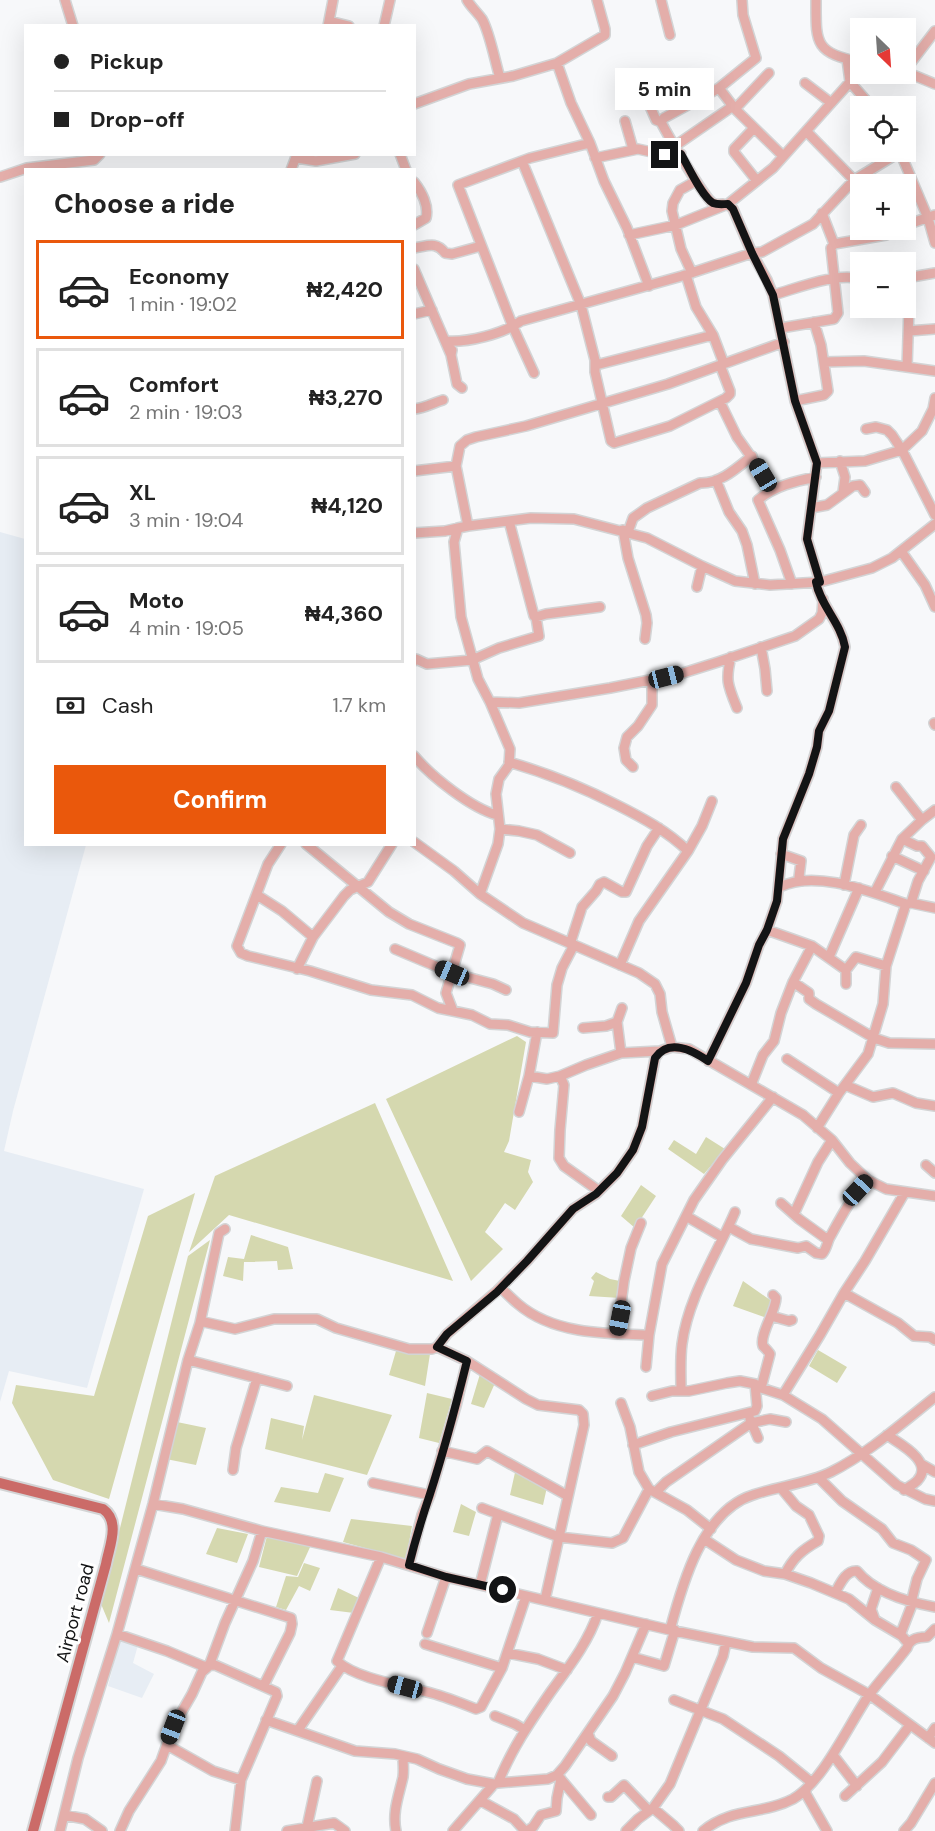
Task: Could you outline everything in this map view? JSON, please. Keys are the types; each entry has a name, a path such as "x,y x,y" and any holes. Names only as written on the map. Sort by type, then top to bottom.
{"main road":[{"name":"Airport road","path":"0,1482 103,1509 112,1518 113,1531 105,1564 33,1831"}],"street":[{"path":"65,0 72,24"},
{"path":"328,23 333,0"},
{"path":"384,24 390,0"},
{"path":"467,0 482,19 500,78"},
{"path":"416,103 469,84 523,73 557,63 578,52 604,35 605,29 597,0"},
{"path":"661,0 670,35"},
{"path":"662,122 664,118 719,88 756,58 743,15 742,0"},
{"path":"816,0 816,32 819,42 825,49 850,60"},
{"path":"916,57 935,31"},
{"path":"629,235 676,225 728,204 757,181 773,168 850,82 847,59"},
{"path":"557,63 649,286"},
{"path":"675,146 734,108 769,73"},
{"path":"916,75 935,84"},
{"path":"805,83 830,102"},
{"path":"852,84 862,96"},
{"path":"641,86 656,120 662,122 696,181 711,202 728,204 733,209 773,295 795,401 817,463 807,539 818,582 818,592 844,638 845,647 829,711 819,731 809,774 783,839 777,901 746,983 708,1061"},
{"path":"719,88 734,108 783,156"},
{"path":"625,122 633,149"},
{"path":"754,128 735,146 734,152 757,181"},
{"path":"806,131 850,176"},
{"path":"534,373 513,327 458,185 522,161 590,143"},
{"path":"595,158 625,153 633,149 665,155 681,154"},
{"path":"27,168 94,160 98,156"},
{"path":"297,156 316,161 345,156"},
{"path":"522,161 581,305 596,365 595,372 610,438 614,442 670,426 720,402 730,394 713,335 696,307 672,211 673,203 680,190 696,181"},
{"path":"864,174 884,162"},
{"path":"905,162 931,217 934,239"},
{"path":"0,177 24,169"},
{"path":"416,184 420,189 428,213 426,218 416,224"},
{"path":"449,341 503,332 521,321 762,252 813,224 850,184"},
{"path":"822,213 834,244"},
{"path":"916,222 931,217"},
{"path":"781,328 837,317 831,248 834,244 857,240"},
{"path":"416,248 436,245 440,246 445,253 452,254 481,246"},
{"path":"916,276 935,273"},
{"path":"416,274 449,341 457,384 462,388"},
{"path":"773,295 833,279 850,277"},
{"path":"416,314 432,310"},
{"path":"907,367 909,318"},
{"path":"795,401 824,395 828,391 821,345 814,322"},
{"path":"909,331 935,329"},
{"path":"596,365 713,335"},
{"path":"454,542 463,527 456,466 460,446 467,440 668,384 784,342"},
{"path":"824,362 864,361 935,370"},
{"path":"817,463 865,461 902,450 922,431 933,409 935,398"},
{"path":"416,409 443,400"},
{"path":"720,402 737,437 774,489"},
{"path":"866,429 876,427 887,430 902,450 935,515"},
{"path":"645,639 646,615 628,558 625,531 633,518 647,508 700,483 716,480 732,472 752,456"},
{"path":"840,461 845,477 843,492"},
{"path":"416,471 456,466"},
{"path":"792,584 780,550 758,503 759,498 774,489 802,479 816,477"},
{"path":"716,480 729,512 742,531 755,584"},
{"path":"811,508 827,505 858,484 865,492"},
{"path":"416,533 445,531 531,518 574,519 647,538 735,581 770,585 818,582 872,568 892,558 935,524"},
{"path":"416,659 427,664 472,660 499,648 539,636 536,617 532,610 509,521"},
{"path":"445,531 451,534 454,542 460,616 472,660 481,687 510,749 509,762 499,779 496,794 500,829 498,844 480,894"},
{"path":"901,551 925,585 935,607"},
{"path":"697,587 702,566"},
{"path":"490,702 519,704 652,680 731,657 795,636 819,619 822,613 823,598"},
{"path":"536,617 600,606"},
{"path":"761,647 767,691"},
{"path":"731,657 727,677 737,708"},
{"path":"633,767 627,760 624,748 627,736 638,726 652,705 652,680"},
{"path":"416,758 433,775 471,804 497,815"},
{"path":"509,762 545,772 586,790 659,828 672,836 688,851"},
{"path":"896,787 929,815 935,824"},
{"path":"620,965 639,921 688,851 702,826 712,801"},
{"path":"875,892 902,839 929,815"},
{"path":"844,885 854,835 861,825"},
{"path":"280,846 268,864 237,946 248,956 310,971 371,990 412,995 438,1008 472,1015 490,1023 508,1025 530,1032 553,1033 557,985 572,945 582,907 604,882 626,892 647,846 659,828"},
{"path":"500,829 537,835 546,842 570,853"},
{"path":"817,1128 839,1093 864,1061 874,1038 883,1004 886,966 918,881 931,857 922,846 902,839"},
{"path":"416,843 454,871 480,894 523,923 639,973 655,984 660,994 672,1047"},
{"path":"308,846 388,912 409,924 460,945 446,993 453,1011"},
{"path":"297,969 314,937 344,896 368,882 392,846"},
{"path":"782,854 801,861 799,877 803,881"},
{"path":"892,856 924,871"},
{"path":"780,887 791,881 826,882 859,888 935,908"},
{"path":"829,957 859,888"},
{"path":"257,895 282,911 314,937"},
{"path":"767,930 812,946 846,970"},
{"path":"751,1085 764,1055 774,1041 781,1013 793,982 812,946"},
{"path":"395,949 452,973 493,984 506,990"},
{"path":"846,984 846,970 856,957 886,966"},
{"path":"793,982 809,993 809,999 816,1004 874,1038 889,1043 935,1044"},
{"path":"621,1053 617,1022 622,1008"},
{"path":"583,1028 606,1026 617,1022"},
{"path":"519,1112 529,1076 537,1032"},
{"path":"529,1076 547,1079 560,1076 621,1053 660,1051 672,1047 689,1049 803,1115 832,1140 849,1163 868,1180 886,1189 935,1196"},
{"path":"200,1323 235,1329 274,1319 317,1319 353,1333 409,1349 437,1347 447,1334 501,1288 573,1209 599,1191 617,1173 633,1150 642,1127 655,1058 660,1051"},
{"path":"787,1059 839,1093"},
{"path":"560,1076 564,1085 559,1158 561,1163 599,1191"},
{"path":"845,1085 873,1097 893,1093 916,1103 935,1106"},
{"path":"646,1367 648,1335 662,1264 694,1200 722,1160 773,1097"},
{"path":"794,1214 818,1162 832,1140"},
{"path":"926,1165 935,1173"},
{"path":"729,1227 751,1239 798,1248 806,1246 820,1254 825,1251 828,1240 858,1190 868,1180"},
{"path":"783,1395 865,1261 904,1192"},
{"path":"781,1203 828,1240"},
{"path":"681,1390 682,1343 688,1320 698,1291 735,1212"},
{"path":"686,1216 722,1237"},
{"path":"617,1334 631,1248 641,1223"},
{"path":"60,1831 78,1758 136,1569 188,1360 200,1323 219,1233 225,1229"},
{"path":"501,1288 519,1305 540,1318 573,1329 648,1335"},
{"path":"844,1293 898,1323 914,1336 930,1337 935,1340"},
{"path":"482,1508 559,1537 612,1543 623,1538 652,1491 750,1418 755,1411 758,1386 770,1354 763,1347 762,1340 776,1305 776,1298 773,1295"},
{"path":"771,1316 789,1322 792,1320"},
{"path":"437,1347 467,1361 538,1405 579,1410 583,1414 584,1425 545,1600"},
{"path":"188,1360 287,1386"},
{"path":"409,1565 467,1361"},
{"path":"233,1470 236,1448 257,1378"},
{"path":"652,1396 740,1382 783,1395 822,1419 904,1490 935,1501"},
{"path":"632,1657 664,1666 680,1593 691,1561 724,1513 740,1500 752,1495 819,1478 834,1471 887,1435 935,1397"},
{"path":"621,1403 630,1427 639,1472 652,1491 687,1510 711,1529"},
{"path":"750,1418 758,1438"},
{"path":"633,1445 671,1432 750,1418 786,1422"},
{"path":"887,1435 917,1456 921,1464 922,1473 918,1480 904,1490"},
{"path":"442,1451 477,1459 487,1451 568,1496"},
{"path":"921,1464 935,1472"},
{"path":"819,1478 842,1501 882,1529 893,1543 911,1550 926,1560 917,1579 913,1602 901,1633 896,1632"},
{"path":"374,1483 430,1495"},
{"path":"781,1488 796,1506 809,1515 819,1536 818,1541 795,1556 784,1574"},
{"path":"153,1504 183,1509 262,1531 381,1557 446,1577 726,1642 753,1647 794,1648 821,1668 870,1695 932,1741 935,1728"},
{"path":"480,1585 498,1514"},
{"path":"120,1831 129,1811 160,1761 173,1727 202,1672 209,1666 253,1561 262,1531"},
{"path":"704,1539 736,1560 764,1571 784,1574 849,1599 874,1620 902,1636 908,1643"},
{"path":"381,1557 337,1661 342,1666 368,1677 433,1694 476,1709 481,1707 502,1668 526,1596"},
{"path":"136,1569 291,1618 290,1633 264,1685"},
{"path":"835,1593 850,1572 854,1570 871,1585 913,1602 935,1607"},
{"path":"427,1633 446,1577"},
{"path":"874,1620 871,1609 878,1588"},
{"path":"453,1831 496,1783 508,1757 525,1730 582,1649 598,1613"},
{"path":"481,1801 514,1819 526,1831 533,1827 541,1815 556,1811 559,1777 613,1696 646,1624"},
{"path":"703,1831 723,1818 775,1806 793,1798 809,1785 833,1755 870,1695 907,1648 908,1643 917,1637 927,1636 935,1629"},
{"path":"117,1634 203,1666 215,1665 276,1692 277,1696 241,1780 235,1831"},
{"path":"626,1831 651,1809 670,1785 702,1710 723,1656 726,1642"},
{"path":"425,1644 502,1668"},
{"path":"507,1653 538,1659 567,1670"},
{"path":"298,1730 342,1666"},
{"path":"674,1700 723,1719 744,1732 809,1785"},
{"path":"495,1716 525,1730"},
{"path":"266,1720 355,1751 395,1754 417,1759 467,1779 496,1783 559,1777"},
{"path":"845,1796 882,1762 910,1725"},
{"path":"588,1733 591,1741 612,1755"},
{"path":"166,1745 213,1771 241,1780"},
{"path":"833,1755 857,1786"},
{"path":"396,1831 397,1794 404,1774 403,1757"},
{"path":"559,1777 591,1815"},
{"path":"307,1827 317,1781"},
{"path":"904,1831 935,1783"},
{"path":"608,1797 624,1785 631,1795 679,1831"},
{"path":"809,1785 806,1794 827,1831"},
{"path":"64,1815 85,1819 102,1831"},
{"path":"287,1831 334,1823 345,1831"}],"shaded area":[{"path":"0,532 24,539 24,846 86,846 4,1151 144,1189 87,1388 9,1371 0,1402"},
{"path":"120,1639 138,1645 133,1663 154,1674 142,1698 108,1686"}],"green space":[{"path":"517,1036 526,1042 509,1141 504,1152 531,1160 528,1172 533,1182 515,1210 505,1203 485,1232 503,1249 471,1281 386,1099"},
{"path":"375,1103 453,1281 229,1215 189,1252 215,1176"},
{"path":"706,1137 725,1149 704,1174 668,1149 674,1140 696,1154"},
{"path":"641,1185 656,1196 635,1228 621,1216"},
{"path":"195,1193 109,1499 53,1480 12,1403 16,1385 94,1396 148,1216"},
{"path":"251,1235 288,1247 293,1269 278,1270 277,1261 244,1262 243,1281 223,1276 228,1257 244,1259"},
{"path":"210,1240 109,1623 101,1604 188,1256"},
{"path":"596,1272 620,1281 620,1298 589,1296 594,1281 591,1278"},
{"path":"743,1281 773,1302 767,1318 733,1306"},
{"path":"818,1350 847,1367 837,1383 809,1366"},
{"path":"396,1351 430,1354 425,1386 389,1375"},
{"path":"480,1374 495,1383 484,1408 471,1404"},
{"path":"427,1393 452,1399 439,1443 419,1438"},
{"path":"314,1395 392,1415 367,1475 265,1449 271,1418 304,1426 302,1440"},
{"path":"177,1422 206,1428 196,1465 166,1459"},
{"path":"516,1468 547,1487 543,1505 510,1495"},
{"path":"325,1473 344,1478 330,1512 274,1502 281,1487 318,1493"},
{"path":"461,1504 476,1512 469,1536 453,1532"},
{"path":"351,1519 412,1526 406,1559 343,1542"},
{"path":"217,1528 248,1534 237,1563 206,1554"},
{"path":"267,1536 311,1545 297,1576 259,1567"},
{"path":"304,1563 320,1568 310,1591 299,1586 286,1610 276,1607 286,1576 298,1577"},
{"path":"338,1588 361,1599 354,1613 330,1610"}],"route":[{"path":"503,1590 446,1577 409,1565 467,1361 437,1347 447,1334 497,1292 573,1209 596,1194 617,1173 633,1150 642,1127 655,1058 660,1051 672,1047 689,1049 708,1061 746,983 777,901 783,839 809,774 819,731 829,711 845,647 844,638 818,592 816,582 820,582 807,539 817,463 795,401 773,295 733,209 728,204 711,202 702,191 681,154 665,155"}]}
